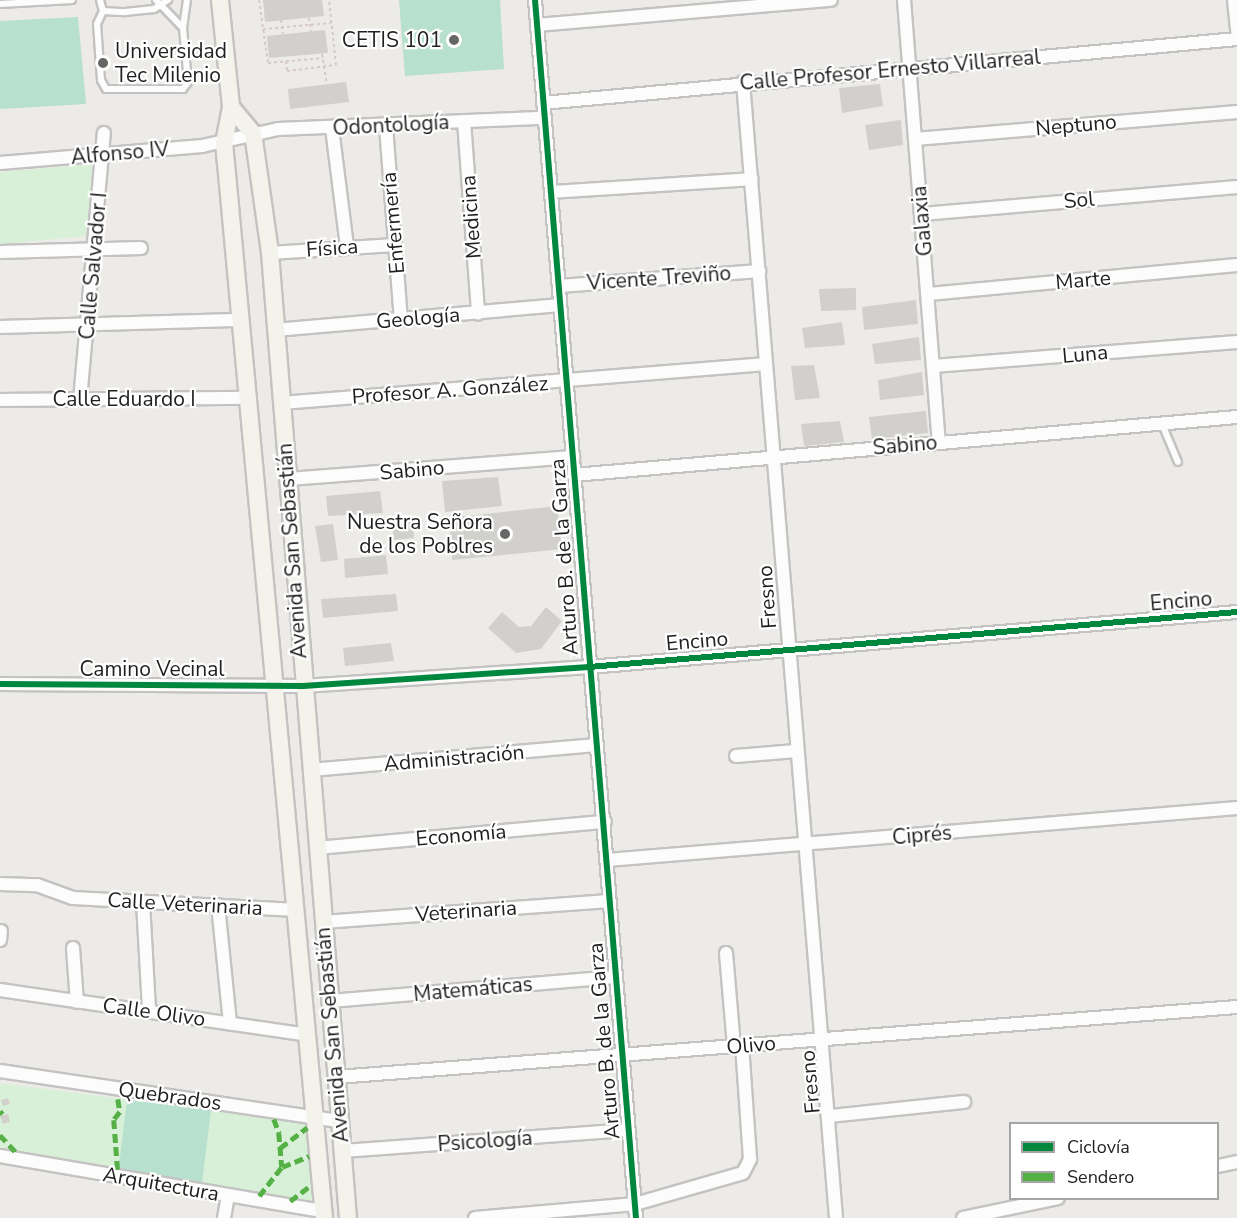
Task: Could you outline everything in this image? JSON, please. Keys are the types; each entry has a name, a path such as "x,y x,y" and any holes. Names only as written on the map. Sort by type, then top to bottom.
{"main road":[{"name":"Avenida San Sebastián","path":"220,0 231,107 270,253 303,687 348,1218"},
{"path":"231,107 238,138"},
{"name":"Avenida San Sebastián","path":"238,138 242,320 248,398 324,1215"}],"street":[{"name":"Arturo B. de la Garza","path":"535,0 589,667 605,822 609,901 636,1218"},
{"path":"537,25 831,0"},
{"name":"Galaxia","path":"904,0 939,442"},
{"path":"1234,0 1237,30"},
{"name":"Calle Profesor Ernesto Villarreal","path":"543,103 744,82 1237,39"},
{"name":"Fresno","path":"744,82 787,650 830,1116 836,1218"},
{"name":"Neptuno","path":"915,139 1237,112"},
{"name":"Odontología","path":"238,138 332,128 544,118"},
{"name":"Medicina","path":"464,121 478,313"},
{"name":"Enfermería","path":"386,126 401,320"},
{"path":"332,128 348,246"},
{"name":"Calle Salvador I","path":"80,400 89,321 104,133"},
{"name":"Alfonso IV","path":"0,163 103,156 238,138"},
{"path":"551,192 752,179"},
{"name":"Sol","path":"922,214 1237,187"},
{"name":"Física","path":"270,253 348,246 395,245"},
{"path":"0,252 94,247 141,248"},
{"name":"Marte","path":"929,294 1237,265"},
{"name":"Vicente Treviño","path":"559,286 759,271"},
{"name":"Geología","path":"275,330 560,305"},
{"path":"0,327 89,321 242,320"},
{"name":"Luna","path":"933,366 1237,342"},
{"name":"Profesor A. González","path":"281,403 565,382 764,364"},
{"name":"Calle Eduardo I","path":"0,400 248,398"},
{"name":"Sabino","path":"574,475 1237,417"},
{"name":"Sabino","path":"288,479 573,457"},
{"name":"Encino","path":"303,687 589,667 1237,612"},
{"name":"Camino Vecinal","path":"0,684 303,687"},
{"name":"Administración","path":"311,770 597,745"},
{"path":"736,756 796,751"},
{"name":"Ciprés","path":"607,860 1237,808"},
{"name":"Economía","path":"317,848 605,822"},
{"name":"Calle Veterinaria","path":"0,884 37,885 73,898 297,910"},
{"name":"Veterinaria","path":"323,922 609,901"},
{"path":"143,902 149,1010"},
{"path":"218,905 230,1023"},
{"path":"73,948 77,1002"},
{"path":"475,1218 635,1204 747,1169 750,1159 726,953"},
{"name":"Matemáticas","path":"330,1001 615,977"},
{"name":"Calle Olivo","path":"0,990 308,1035"},
{"name":"Olivo","path":"337,1077 1237,1007"},
{"name":"Quebrados","path":"0,1071 340,1121"},
{"path":"830,1116 964,1102"},
{"name":"Psicología","path":"342,1151 627,1130"},
{"name":"Arquitectura","path":"0,1156 324,1215"},
{"path":"1219,1166 1237,1162"},
{"path":"224,1218 228,1196"},
{"path":"963,1218 1048,1200"}],"lane":[{"path":"0,4 72,0"},
{"path":"100,0 103,11 97,21 101,80 112,91 186,87 183,28 187,0"},
{"path":"103,11 168,0"},
{"path":"158,3 183,28"},
{"path":"1162,424 1178,462"}],"path":[{"path":"260,0 268,63 323,58"},
{"path":"286,61 287,71 336,64 329,0"},
{"path":"309,18 311,32"},
{"path":"281,20 283,34"},
{"path":"263,28 331,22"},
{"path":"322,54 327,84"}],"green space":[{"name":"CETIS 101","path":"399,0 500,0 504,69 405,76"},
{"path":"78,17 86,104 0,109 0,21"},
{"path":"92,164 89,236 0,244 0,172"},
{"path":"0,1083 307,1123 313,1205 0,1150"},
{"path":"127,1100 211,1110 202,1183 118,1173"}],"building":[{"path":"263,0 322,0 324,16 265,22"},
{"path":"325,30 328,53 269,58 267,36"},
{"path":"346,82 349,102 290,109 288,89"},
{"path":"880,84 883,106 842,113 839,88"},
{"path":"901,120 903,145 869,150 865,125"},
{"path":"856,288 856,310 821,311 819,289"},
{"path":"916,300 918,324 864,330 862,307"},
{"path":"842,322 845,345 805,348 802,328"},
{"path":"919,337 921,360 875,364 872,344"},
{"path":"814,365 820,398 795,400 791,366"},
{"path":"922,372 924,395 880,400 878,380"},
{"path":"926,411 928,433 872,439 869,417"},
{"path":"840,421 844,442 804,446 801,424"},
{"path":"498,477 502,506 445,512 442,481"},
{"path":"380,491 383,513 328,516 326,496"},
{"name":"Nuestra Señora de los Poblres","path":"557,506 562,549 452,560 449,518"},
{"path":"412,516 414,538 394,540 391,519"},
{"path":"333,524 338,560 321,562 315,526"},
{"path":"386,555 388,574 345,578 344,559"},
{"path":"396,594 398,611 323,618 321,599"},
{"path":"546,607 562,621 541,649 516,653 488,628 502,612 519,627 531,626"},
{"path":"391,643 394,661 345,666 343,648"},
{"path":"8,1098 10,1104 3,1106 1,1100"},
{"path":"8,1114 10,1122 3,1124 0,1116"}],"marked path":[{"path":"118,1099 120,1112 114,1120 118,1173"},
{"path":"0,1111 3,1114"},
{"path":"274,1119 279,1133 282,1167 309,1156"},
{"path":"280,1148 307,1128"},
{"path":"0,1135 17,1153"},
{"path":"259,1196 282,1167"},
{"path":"290,1201 311,1185"}],"cycle path":[{"path":"535,0 636,1218"},
{"path":"0,684 303,686 589,667 1237,612"}],"place":[{"name":"CETIS 101","path":"454,40"},
{"name":"Universidad Tec Milenio","path":"103,63"},
{"name":"Nuestra Señora de los Poblres","path":"505,534"}]}
